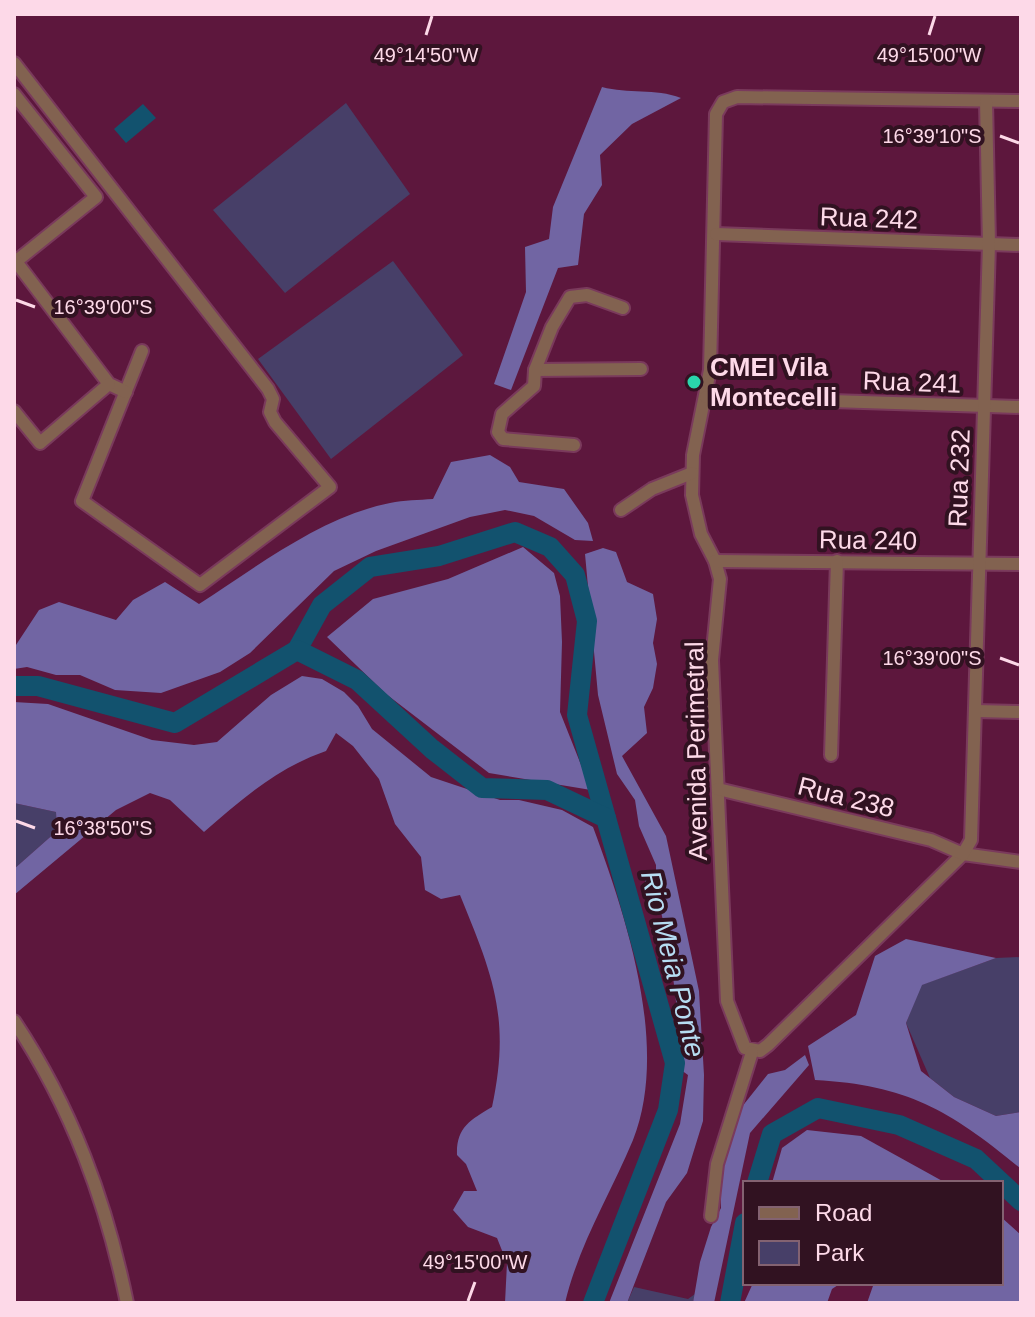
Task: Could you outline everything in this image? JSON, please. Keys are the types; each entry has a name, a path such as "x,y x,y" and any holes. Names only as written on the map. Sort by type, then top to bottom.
{"street":[{"path":"14,63 268,389 273,399 270,412 275,422 330,487 200,585 82,501 142,351"},
{"path":"14,94 96,197 15,261 109,384 126,392"},
{"name":"Avenida Perimetral","path":"752,1052 745,1048 735,1029 727,1001 712,660 720,579 701,534 692,495 692,473 706,397 716,234 716,114 723,102 737,97 986,101"},
{"path":"986,101 1021,101"},
{"name":"Rua 232","path":"963,854 974,827 978,563 989,244 986,101"},
{"name":"Rua 242","path":"716,234 1021,245"},
{"path":"574,445 499,437 502,414 529,394 552,327 570,297 587,295 623,308"},
{"path":"535,370 641,369"},
{"path":"14,411 40,443 109,384"},
{"name":"Rua 241","path":"706,397 1021,407"},
{"path":"621,510 652,489 692,473"},
{"name":"Rua 240","path":"715,561 1021,564"},
{"path":"831,755 837,561"},
{"path":"976,711 1021,712"},
{"name":"Rua 238","path":"718,789 931,840 963,854"},
{"path":"711,1216 717,1164 752,1052 768,1045 963,854 1021,862"},
{"path":"14,1021 56,1086 84,1151 115,1245 127,1303"}],"green space":[{"path":"346,103 410,194 285,293 213,210"},
{"path":"393,261 463,355 331,459 258,359"},
{"path":"14,803 56,812 57,831 14,869"},
{"path":"1021,957 1021,1112 996,1116 954,1097 930,1078 906,1023 921,985 996,958"},
{"path":"634,1287 688,1299 695,1294 693,1303 627,1303"}],"shaded area":[{"path":"602,87 681,98 632,124 600,155 602,185 584,214 578,265 558,268 511,390 494,384 526,292 525,247 549,239 553,207"},
{"path":"490,455 510,467 519,482 564,489 588,523 593,541 575,540 534,516 505,510 470,517 376,551 334,571 250,653 220,672 161,693 115,690 80,675 56,675 27,667 14,669 14,648 39,610 59,602 116,620 133,600 165,582 199,604 290,545 339,519 390,503 433,499 451,462"},
{"path":"523,547 554,573 560,596 562,642 560,712 591,790 489,773 386,694 327,637 373,599 448,579"},
{"path":"603,548 616,552 627,582 653,594 657,619 653,643 657,664 653,688 644,707 647,733 622,756 666,836 699,991 704,1075 703,1121 687,1173 666,1202 627,1303 609,1303 680,1124 688,1075 681,1070 672,1051 682,1031 685,1011 676,1002 658,903 647,904 645,879 656,879 656,865 639,826 635,800 617,774 598,695 585,554"},
{"path":"302,676 322,679 344,692 358,706 372,729 431,777 500,800 519,800 562,810 593,827 630,941 645,1024 647,1064 643,1104 633,1140 587,1240 565,1303 505,1303 507,1263 497,1238 468,1227 453,1210 464,1191 477,1191 466,1164 457,1155 457,1146 466,1126 492,1107 500,1048 496,998 482,950 460,895 441,899 425,890 421,857 395,824 379,779 353,746 336,733 326,751 276,775 204,832 170,800 150,793 116,810 14,895 14,869 57,831 56,812 14,803 14,702 48,704 152,740 194,745 217,742 271,695"},
{"path":"906,939 996,958 922,985 906,1023 921,1071 954,1097 996,1116 1021,1112 1021,1169 972,1131 927,1105 877,1088 815,1080 808,1046 856,1015 875,956"},
{"path":"805,1055 809,1065 750,1133 714,1303 693,1303 700,1262 711,1227 721,1208 720,1172 733,1118 768,1074 785,1070"},
{"path":"807,1130 861,1136 942,1181 773,1181 782,1148"},
{"path":"1003,1219 1021,1235 1021,1303 867,1303 873,1285 1003,1285"},
{"path":"752,1285 838,1285 832,1289 827,1303 744,1303"}],"water":[{"path":"143,104 156,118 126,143 114,129"}],"waterway":[{"name":"Rio Meia Ponte","path":"297,650 322,605 370,567 439,556 515,532 550,547 575,575 587,621 577,715 606,818"},
{"name":"Rio Meia Ponte","path":"14,686 38,686 175,723 297,650 357,680 432,749 482,788 547,790 606,818 675,1063 668,1110 593,1303"},
{"name":"Rio Meia Ponte","path":"758,1181 772,1134 818,1108 899,1125 976,1159 1000,1181"},
{"name":"Rio Meia Ponte","path":"1003,1184 1021,1201"},
{"name":"Rio Meia Ponte","path":"730,1303 743,1234"}],"place":[{"name":"CMEI Vila Montecelli","path":"694,382"}]}
